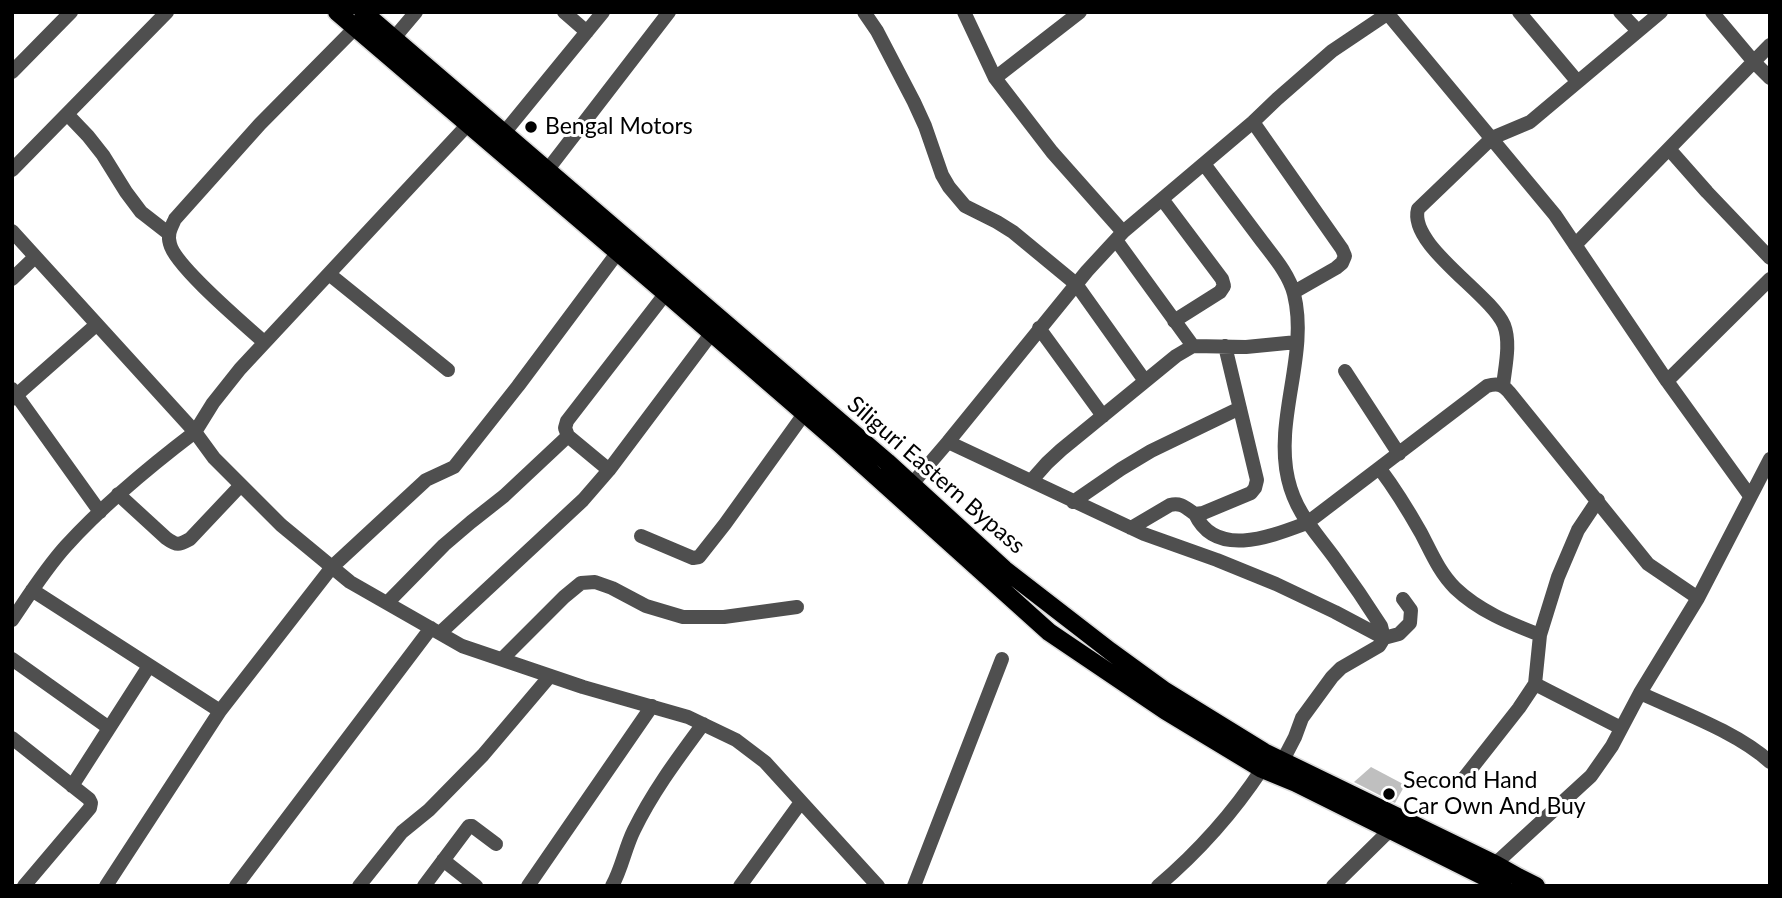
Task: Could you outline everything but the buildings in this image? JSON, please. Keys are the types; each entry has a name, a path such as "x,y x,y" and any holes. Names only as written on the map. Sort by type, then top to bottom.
{"main road":[{"name":"Siliguri Eastern Bypass","path":"337,12 394,38 474,118 504,133 543,177 618,252 804,414 905,492 997,574 1049,632 1166,711 1262,769 1296,783 1503,886"},
{"name":"Siliguri Eastern Bypass","path":"359,20 543,177 887,462 905,492"},
{"name":"Siliguri Eastern Bypass","path":"997,574 1063,615 1165,691 1231,733 1282,762 1536,886"}],"street":[{"path":"12,72 71,12"},
{"path":"12,170 167,12"},
{"path":"394,38 416,12"},
{"path":"564,12 587,32"},
{"path":"504,133 603,12"},
{"path":"543,177 669,12"},
{"path":"864,12 915,102 948,187 965,206 1013,232 1076,284 1145,381"},
{"path":"964,12 995,78 1119,236 1193,346"},
{"path":"995,78 1080,12"},
{"path":"1519,12 1577,81"},
{"path":"1620,12 1638,31"},
{"path":"1503,386 1507,338 1504,324 1424,238 1417,225 1418,209 1492,138 1530,122 1661,12"},
{"path":"1712,12 1770,78"},
{"path":"905,492 1039,328 1119,236 1332,51 1389,13 1555,215 1667,381 1750,496"},
{"path":"264,342 184,267 170,247 169,233 175,219 359,20"},
{"path":"1575,245 1770,45"},
{"path":"67,114 103,155 141,212 169,233"},
{"path":"12,620 65,547 118,494 195,432 213,403 240,369 474,118"},
{"path":"1253,122 1345,256 1336,268 1294,292"},
{"path":"1669,149 1770,258"},
{"path":"1204,163 1282,269 1294,292 1297,342 1287,415 1285,455 1288,478 1295,503 1368,605 1381,626 1384,638"},
{"path":"1162,199 1222,279 1224,286 1220,292 1174,321"},
{"path":"12,231 195,432 214,458 281,525 350,582 463,646 550,676 688,717 736,740 765,762 871,883"},
{"path":"106,886 220,711 332,567 426,480 454,467 618,252"},
{"path":"12,279 35,257"},
{"path":"329,274 448,370"},
{"path":"1667,381 1770,279"},
{"path":"609,470 568,436 565,428 567,421 666,293"},
{"path":"96,326 14,394 100,512"},
{"path":"1039,328 1103,416"},
{"path":"236,886 435,631 583,500 609,470 711,334"},
{"path":"1031,481 1047,463 1145,381 1193,346 1246,347 1297,342"},
{"path":"1195,514 1251,493 1257,480 1225,346"},
{"path":"1345,371 1399,454"},
{"path":"1131,528 1177,503 1195,514 1204,529 1220,537 1247,542 1273,536 1307,523 1487,386 1496,384 1503,386 1648,564 1698,598"},
{"path":"1073,502 1151,451 1240,408"},
{"path":"641,536 693,558 699,557 804,414"},
{"path":"387,603 444,545 504,496 568,436"},
{"path":"948,442 1131,528 1276,584 1384,638"},
{"path":"1495,864 1591,776 1612,746 1640,693 1698,598 1770,459"},
{"path":"1380,469 1422,534 1437,565 1454,587 1539,649"},
{"path":"118,494 173,544 180,545 190,539 241,485"},
{"path":"1460,783 1535,684 1539,649 1558,577 1578,530 1598,500"},
{"path":"502,659 580,583 595,582 646,606 683,617 724,617 797,607"},
{"path":"32,590 220,711"},
{"path":"1282,762 1302,718 1332,677 1341,668 1378,646 1384,638 1399,634 1410,623 1410,610 1404,599"},
{"path":"12,659 109,728"},
{"path":"914,886 1002,659"},
{"path":"72,786 149,666"},
{"path":"359,886 402,832 429,810 483,755 550,676"},
{"path":"1535,684 1621,728"},
{"path":"1640,693 1737,738 1770,762"},
{"path":"528,886 652,706"},
{"path":"612,886 632,833 649,801 703,724"},
{"path":"12,738 91,803 90,808 24,886"},
{"path":"1158,886 1213,833 1245,795 1262,769"},
{"path":"740,886 801,802"},
{"path":"424,886 469,826 496,844"},
{"path":"1333,886 1390,830"},
{"path":"443,860 476,886"}],"place":[{"name":"Bengal Motors","path":"531,127"},
{"name":"Second Hand Car Own And Buy","path":"1389,794"}]}
